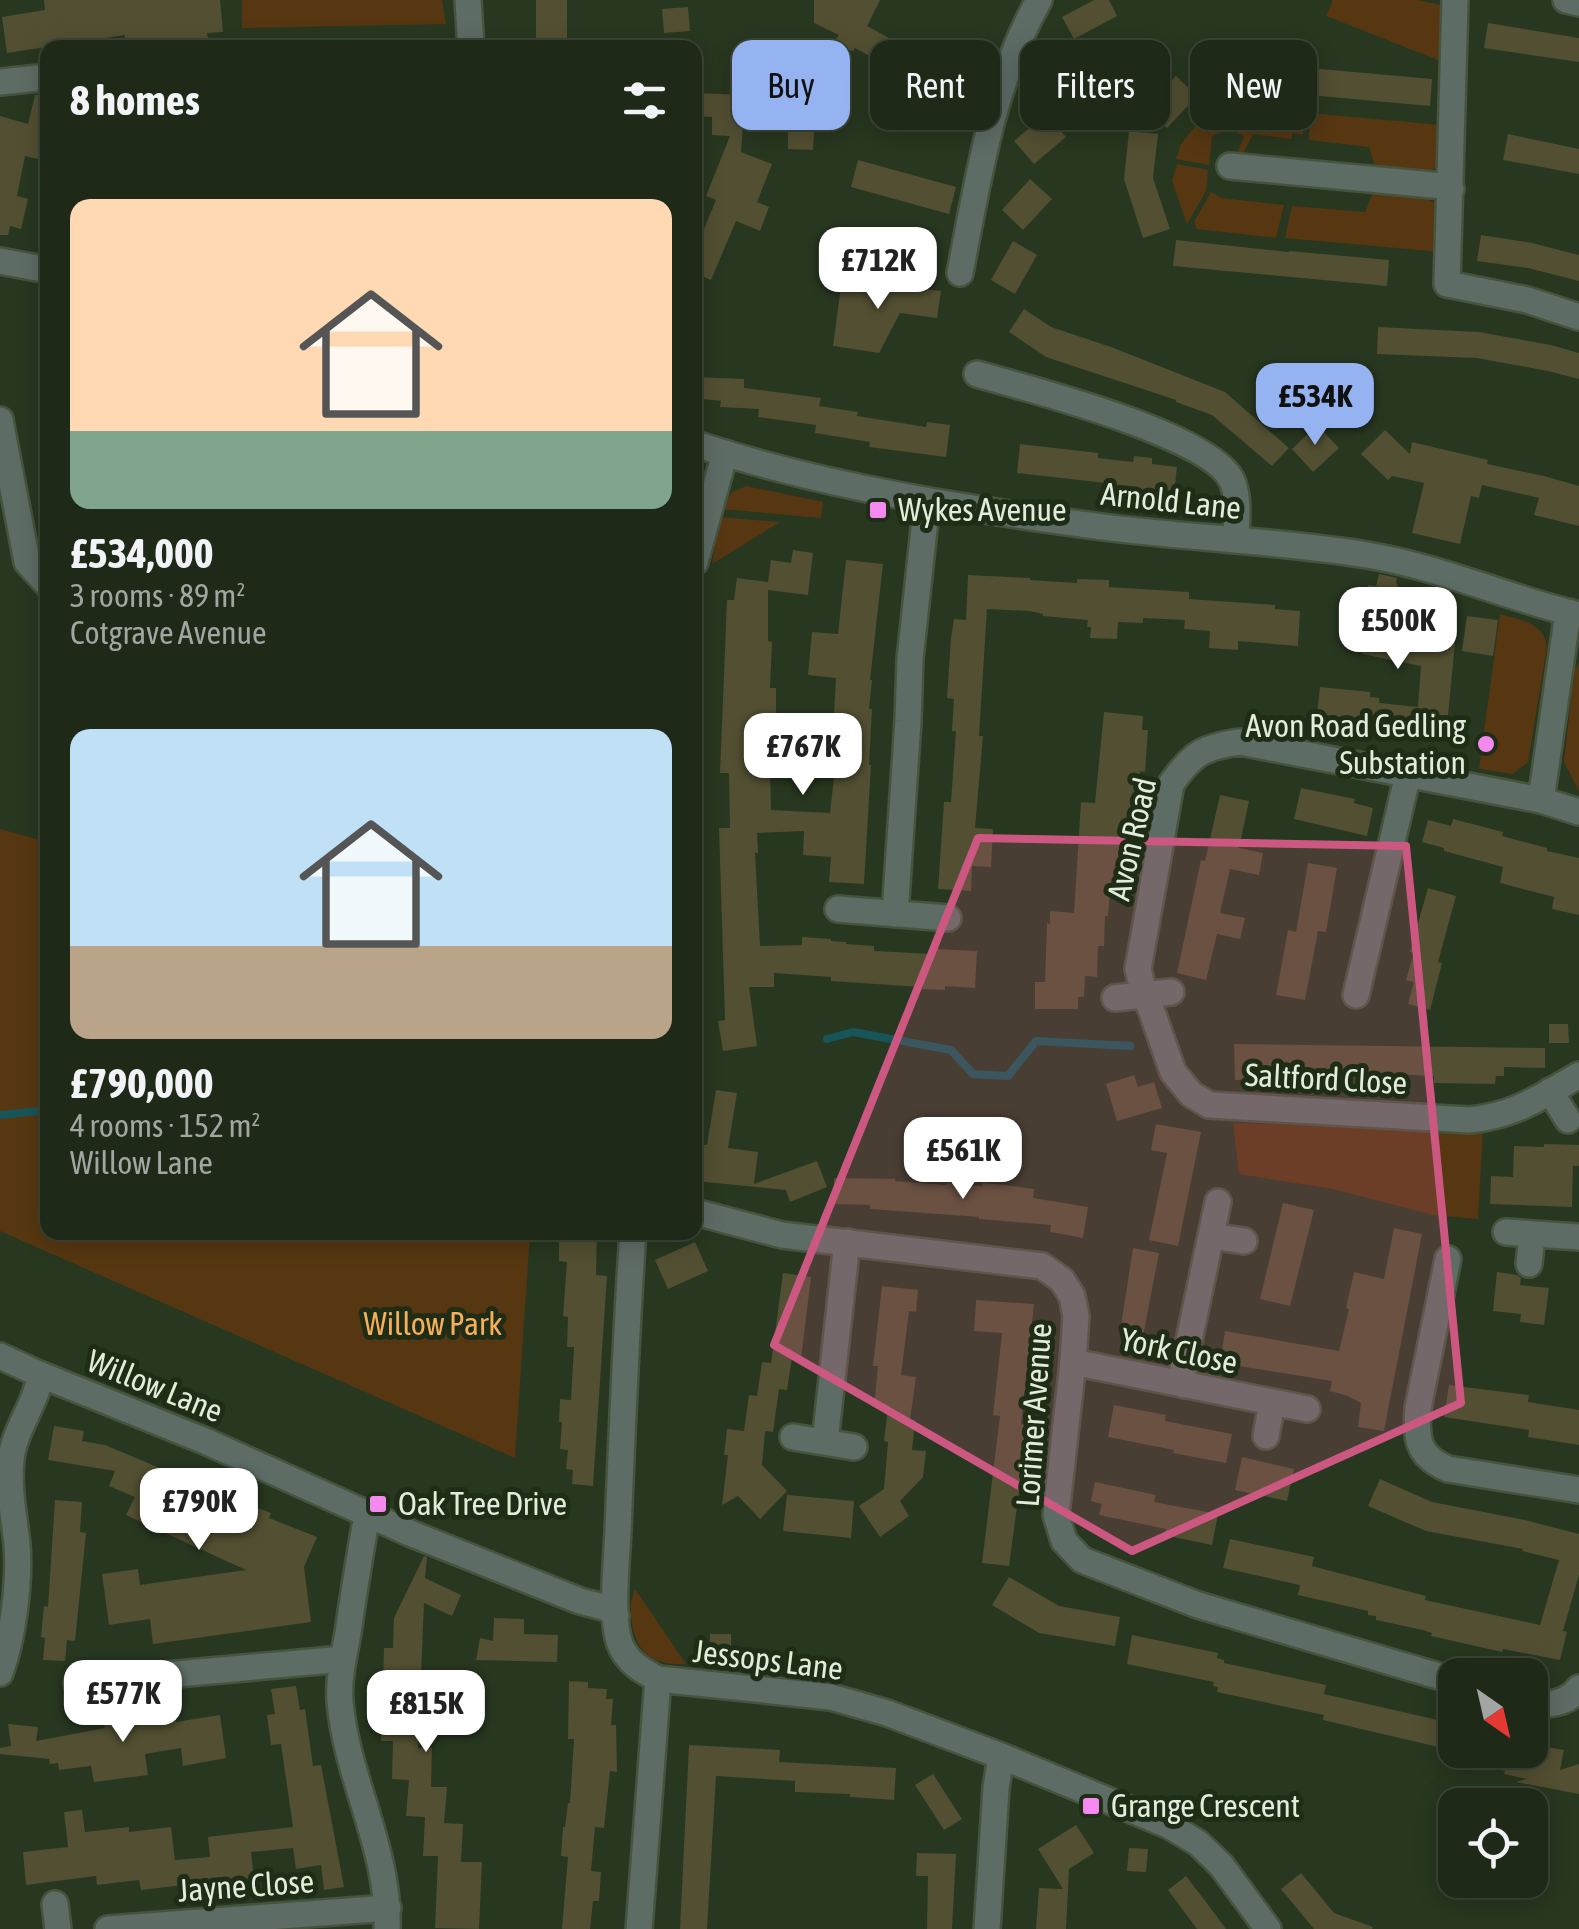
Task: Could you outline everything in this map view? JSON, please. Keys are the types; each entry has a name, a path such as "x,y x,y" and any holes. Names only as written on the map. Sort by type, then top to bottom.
{"street":[{"path":"468,0 470,40"},
{"path":"960,273 1001,84 1024,27 1040,0"},
{"path":"1456,0 1446,284 1527,300 1579,316"},
{"path":"1566,0 1579,3"},
{"path":"0,82 40,78"},
{"path":"1230,166 1450,189"},
{"path":"0,260 40,268"},
{"path":"977,374 1100,410 1198,450 1230,476 1236,492 1236,540"},
{"path":"0,420 27,562 40,577"},
{"name":"Arnold Lane","path":"702,446 806,475 927,501 1105,528 1370,555 1573,614"},
{"path":"702,537 725,453"},
{"path":"895,914 910,659 927,501"},
{"path":"1541,800 1573,614"},
{"name":"Avon Road","path":"1147,1002 1138,969 1172,784 1186,763 1211,746 1240,742 1541,800 1579,812"},
{"path":"1356,995 1352,964 1408,774"},
{"path":"838,909 948,918"},
{"path":"1115,998 1147,1002 1172,992"},
{"name":"Saltford Close","path":"1147,1002 1172,1072 1191,1094 1208,1105 1468,1120 1494,1118 1516,1110 1579,1074"},
{"path":"1550,1091 1568,1120"},
{"path":"1184,1385 1182,1374 1218,1202"},
{"name":"Lorimer Avenue","path":"702,1214 782,1236 1042,1266 1062,1280 1072,1296 1076,1316 1056,1515 1064,1541 1082,1560 1198,1605 1438,1675"},
{"path":"1529,1264 1519,1233 1579,1237"},
{"path":"1211,1236 1244,1241"},
{"name":"Jessops Lane","path":"632,1240 616,1616 618,1640 626,1657 658,1679 832,1696 887,1713 1170,1826 1222,1864 1268,1929"},
{"path":"825,1442 846,1242"},
{"path":"1448,1259 1418,1408 1416,1433 1424,1452 1448,1469 1579,1490"},
{"name":"Willow Lane","path":"0,1356 206,1440 370,1516 580,1602 607,1608 616,1616"},
{"name":"York Close","path":"1073,1362 1306,1409"},
{"path":"0,1673 18,1589 11,1455 22,1421 40,1386 39,1374"},
{"name":"York Close","path":"1266,1436 1272,1404"},
{"path":"793,1437 854,1447"},
{"path":"370,1516 365,1526 343,1660 340,1699 346,1741 382,1866 388,1918"},
{"path":"77,1683 126,1667 343,1660"},
{"path":"639,1929 658,1679"},
{"path":"1548,1706 1574,1696 1579,1688"},
{"path":"987,1929 1001,1756"},
{"name":"Jayne Close","path":"108,1929 388,1918"}],"highlighted area":[{"path":"978,838 1406,846 1461,1403 1132,1551 774,1345"}],"green space":[{"path":"242,0 442,0 446,24 242,28"},
{"path":"1333,0 1417,0 1441,5 1443,62 1326,16"},
{"path":"1317,114 1441,125 1442,145 1438,164 1429,172 1376,169 1369,147 1309,140 1309,130 1317,130"},
{"path":"1192,130 1226,130 1212,136 1209,165 1176,159"},
{"path":"1234,130 1303,130 1303,135 1293,133 1291,139 1253,134 1243,153 1238,151 1244,137"},
{"path":"1177,164 1208,170 1206,191 1187,224 1172,181"},
{"path":"1211,192 1222,198 1284,205 1276,238 1197,229 1194,222"},
{"path":"1373,193 1426,199 1438,205 1441,252 1285,238 1292,206 1365,212"},
{"path":"746,486 823,502 821,518 722,509 731,493"},
{"path":"720,517 780,522 712,564"},
{"path":"1500,614 1536,627 1547,647 1528,762 1513,774 1479,769"},
{"path":"1579,663 1579,791 1564,762 1574,670"},
{"name":"Willow Park","path":"0,829 40,840 40,1240 530,1240 515,1458 0,1231"},
{"path":"1233,1123 1483,1130 1478,1219 1433,1215 1333,1189 1239,1174"},
{"path":"635,1589 686,1664 656,1660 638,1643 631,1619"}],"building":[{"path":"44,0 220,0 223,32 187,40 125,40 125,35 92,40 40,40 40,48 7,53 2,17 45,10"},
{"path":"536,0 567,0 567,40 536,40"},
{"path":"814,0 880,0 867,26 893,40 870,40 870,56 855,48 850,50 850,40 835,40 839,35 814,23"},
{"path":"1094,0 1109,0 1117,16 1074,39 1062,17"},
{"path":"688,7 690,31 664,33 662,9"},
{"path":"1488,23 1579,38 1579,62 1484,48"},
{"path":"1317,69 1432,79 1430,106 1317,96"},
{"path":"1176,76 1190,89 1190,103 1170,125 1170,82"},
{"path":"702,93 732,94 732,130 743,130 741,152 772,164 757,202 769,207 760,231 736,221 711,280 702,276 702,234 716,200 706,196 730,136 712,135 712,117 702,116"},
{"path":"40,94 40,152 38,159 25,156 17,196 28,199 21,229 10,226 8,235 0,235 0,116 28,124 35,95"},
{"path":"788,130 814,131 813,150 788,149"},
{"path":"1027,130 1060,130 1066,137 1034,164 1014,141"},
{"path":"1129,131 1158,134 1153,178 1170,229 1143,238 1124,179"},
{"path":"1508,134 1579,149 1579,174 1503,160"},
{"path":"858,160 956,187 949,214 851,187"},
{"path":"1030,179 1052,199 1023,230 1002,210"},
{"path":"1481,235 1579,255 1579,281 1477,261"},
{"path":"1176,240 1389,260 1387,286 1173,266"},
{"path":"1013,241 1037,255 1015,294 991,280"},
{"path":"842,279 941,291 937,318 900,313 879,353 833,346"},
{"path":"1024,309 1051,327 1225,392 1289,448 1272,466 1212,415 1046,357 1009,332"},
{"path":"1378,327 1479,332 1551,345 1579,353 1579,379 1477,358 1377,354"},
{"path":"702,377 744,379 744,388 821,398 819,406 858,412 857,416 926,427 927,422 950,425 946,457 869,447 870,442 815,433 816,425 758,417 759,409 720,407 721,401 702,399"},
{"path":"1317,425 1339,448 1313,472 1292,449"},
{"path":"1385,430 1410,454 1412,442 1579,486 1579,526 1534,515 1539,498 1482,485 1479,498 1471,496 1460,544 1412,533 1424,483 1392,476 1388,480 1361,454"},
{"path":"1020,444 1098,453 1098,458 1133,462 1134,456 1152,458 1152,464 1177,467 1174,494 1017,473"},
{"path":"793,550 813,553 808,595 768,590 770,688 776,688 776,722 769,722 771,810 830,813 836,760 836,678 808,675 812,632 838,634 846,560 883,564 870,680 871,765 864,884 829,882 831,857 803,855 804,831 757,833 760,946 802,945 802,937 874,946 874,951 977,951 975,988 920,989 774,973 774,987 749,987 757,1046 723,1051 718,1021 725,1020 719,828 730,828 729,773 720,773 727,600 734,600 737,578 768,582 771,560 791,563"},
{"path":"1379,574 1397,578 1403,598 1391,604 1384,637 1419,645 1438,625 1455,642 1446,737 1416,735 1416,728 1357,723 1317,714 1320,687 1370,692 1370,697 1379,698 1379,703 1418,707 1421,666 1362,654 1367,632 1359,631 1368,585 1376,586"},
{"path":"968,575 1077,583 1077,579 1109,580 1109,587 1189,592 1189,599 1275,605 1275,609 1300,611 1298,646 1238,641 1238,650 1209,648 1210,631 1184,629 1185,620 1143,618 1143,623 1118,622 1117,639 1090,638 1088,620 987,609 975,828 993,829 991,867 972,866 971,891 938,889 944,802 951,802 956,731 952,731 954,699 947,698 951,638 954,619 966,620"},
{"path":"1467,616 1498,620 1493,656 1462,651"},
{"path":"1104,712 1143,716 1142,730 1148,730 1145,772 1140,771 1132,833 1124,832 1118,892 1110,891 1104,946 1098,946 1097,977 1085,976 1084,997 1078,997 1078,1009 1035,1009 1035,982 1045,982 1050,911 1074,913 1081,802 1095,803"},
{"path":"1301,788 1355,799 1354,803 1373,808 1367,836 1294,819"},
{"path":"1220,795 1249,801 1239,848 1263,853 1259,875 1230,869 1220,913 1245,918 1240,939 1217,934 1206,980 1177,973 1201,860 1205,861"},
{"path":"1453,819 1579,858 1579,915 1552,909 1554,897 1500,883 1503,867 1422,842 1428,820 1451,826"},
{"path":"1308,863 1337,868 1326,932 1318,931 1305,1000 1276,995 1288,930 1296,932"},
{"path":"1428,888 1456,896 1430,1010 1408,1004 1414,982 1406,980"},
{"path":"1549,1024 1568,1024 1569,1043 1549,1043"},
{"path":"1234,1044 1545,1048 1545,1068 1504,1067 1504,1076 1496,1076 1495,1084 1434,1083 1434,1076 1391,1074 1235,1080"},
{"path":"1134,1075 1138,1087 1154,1082 1162,1108 1117,1121 1106,1084"},
{"path":"716,1090 737,1093 728,1148 758,1152 754,1184 817,1161 827,1187 790,1202 786,1190 702,1182 702,1145 707,1145"},
{"path":"1156,1124 1201,1132 1178,1246 1149,1240 1167,1153 1151,1150"},
{"path":"1579,1145 1579,1166 1573,1166 1572,1207 1490,1204 1491,1176 1513,1177 1514,1146"},
{"path":"834,1178 946,1185 982,1183 1034,1189 1033,1198 1088,1207 1083,1238 1050,1232 1051,1225 833,1204"},
{"path":"1283,1203 1314,1210 1290,1306 1260,1299"},
{"path":"1394,1228 1422,1234 1384,1431 1358,1427 1361,1403 1330,1391 1332,1381 1220,1363 1225,1331 1339,1351 1354,1272 1384,1279"},
{"path":"559,1240 597,1240 596,1275 607,1276 593,1486 572,1484 573,1470 566,1469 568,1450 560,1449 560,1399 571,1400 574,1347 567,1347 568,1317 563,1316 567,1262 559,1261"},
{"path":"695,1242 708,1271 668,1289 655,1260"},
{"path":"1133,1248 1159,1253 1143,1336 1120,1332"},
{"path":"1497,1272 1517,1275 1520,1285 1549,1288 1544,1325 1520,1322 1521,1314 1493,1311"},
{"path":"783,1273 811,1277 801,1359 792,1358 787,1390 779,1389 773,1432 765,1431 762,1465 787,1491 760,1519 738,1496 722,1505 728,1455 724,1455 727,1429 744,1431 749,1395 757,1396 762,1362 771,1363"},
{"path":"882,1286 918,1290 916,1312 909,1311 901,1375 916,1377 910,1420 915,1420 912,1450 926,1451 923,1477 900,1501 909,1516 880,1537 859,1506 884,1489 888,1408 874,1407 878,1366 873,1366"},
{"path":"976,1300 1034,1304 1021,1424 1028,1425 1009,1566 982,1563 1000,1416 993,1415 1002,1333 974,1331"},
{"path":"1449,1385 1529,1395 1528,1402 1579,1410 1579,1445 1528,1437 1529,1430 1444,1417"},
{"path":"1114,1405 1166,1415 1165,1421 1232,1434 1226,1463 1108,1437"},
{"path":"54,1426 84,1431 82,1441 105,1445 205,1485 317,1537 304,1567 311,1622 153,1644 150,1619 109,1625 102,1574 138,1569 140,1585 246,1570 126,1515 135,1497 109,1486 115,1471 48,1460"},
{"path":"1242,1457 1294,1469 1287,1501 1235,1490"},
{"path":"1380,1479 1432,1502 1579,1534 1579,1575 1563,1631 1567,1632 1560,1660 1431,1636 1423,1630 1376,1620 1368,1611 1298,1595 1300,1585 1223,1568 1230,1539 1314,1557 1312,1566 1426,1596 1425,1600 1540,1625 1559,1560 1523,1549 1426,1531 1368,1506"},
{"path":"1095,1482 1156,1495 1154,1502 1218,1514 1212,1545 1164,1535 1166,1529 1099,1515 1102,1504 1091,1501"},
{"path":"787,1495 854,1501 851,1538 783,1531"},
{"path":"55,1500 82,1502 80,1532 86,1533 75,1641 67,1640 65,1661 43,1660 45,1638 41,1637 44,1606 48,1607"},
{"path":"424,1556 425,1578 461,1595 452,1616 424,1603 418,1748 432,1748 431,1787 447,1787 444,1823 463,1824 461,1862 482,1862 479,1929 435,1928 438,1856 423,1856 425,1817 406,1816 409,1780 392,1779 393,1741 381,1741 384,1648 393,1648 394,1618"},
{"path":"1009,1577 1059,1606 1120,1617 1115,1646 1039,1633 992,1605"},
{"path":"494,1618 524,1619 524,1634 558,1635 557,1662 476,1660 480,1638 493,1641"},
{"path":"710,1634 731,1634 731,1667 710,1666"},
{"path":"1132,1635 1218,1653 1217,1658 1224,1663 1326,1685 1324,1694 1438,1720 1438,1747 1323,1720 1324,1715 1217,1692 1214,1682 1127,1664"},
{"path":"569,1681 607,1689 606,1699 613,1699 611,1725 616,1725 617,1772 610,1771 604,1828 595,1827 591,1871 601,1872 599,1901 593,1901 590,1929 562,1929 568,1857 561,1856 570,1803 574,1739 568,1739"},
{"path":"296,1686 300,1710 305,1709 313,1766 321,1765 344,1887 324,1890 321,1865 296,1869 293,1848 251,1852 255,1888 184,1894 183,1885 141,1890 139,1880 97,1885 96,1876 26,1885 23,1852 68,1847 64,1812 82,1810 85,1832 171,1827 175,1860 210,1857 208,1837 293,1827 281,1744 271,1745 267,1715 275,1714 271,1689"},
{"path":"175,1714 176,1722 220,1715 226,1758 183,1766 181,1748 145,1754 148,1775 94,1782 91,1766 59,1770 58,1763 50,1764 49,1759 0,1754 0,1748 11,1746 8,1724 38,1727 36,1741 105,1728 104,1724"},
{"path":"689,1745 780,1750 779,1762 896,1768 894,1800 795,1792 795,1781 716,1776 707,1929 680,1929"},
{"path":"1548,1747 1564,1750 1560,1770 1579,1764 1579,1794 1516,1782 1527,1779 1504,1774 1505,1771 1492,1768 1548,1768"},
{"path":"933,1774 962,1819 944,1830 915,1785"},
{"path":"1076,1825 1094,1853 1069,1869 1066,1929 1036,1929 1039,1888 1063,1889 1038,1849"},
{"path":"1129,1848 1148,1849 1146,1872 1127,1871"},
{"path":"917,1853 956,1854 952,1929 927,1929 928,1876 916,1876"},
{"path":"1301,1873 1334,1913 1372,1929 1314,1929 1281,1889"},
{"path":"1186,1876 1226,1929 1197,1929 1168,1890"}],"waterway":[{"path":"827,1039 853,1032 951,1050 973,1074 1008,1076 1036,1041 1130,1046"},
{"path":"0,1115 40,1111"}],"place":[{"name":"Wykes Avenue","path":"878,510"},
{"name":"Avon Road Gedling Substation","path":"1486,744"},
{"name":"Oak Tree Drive","path":"378,1504"},
{"name":"Grange Crescent","path":"1091,1806"}]}
